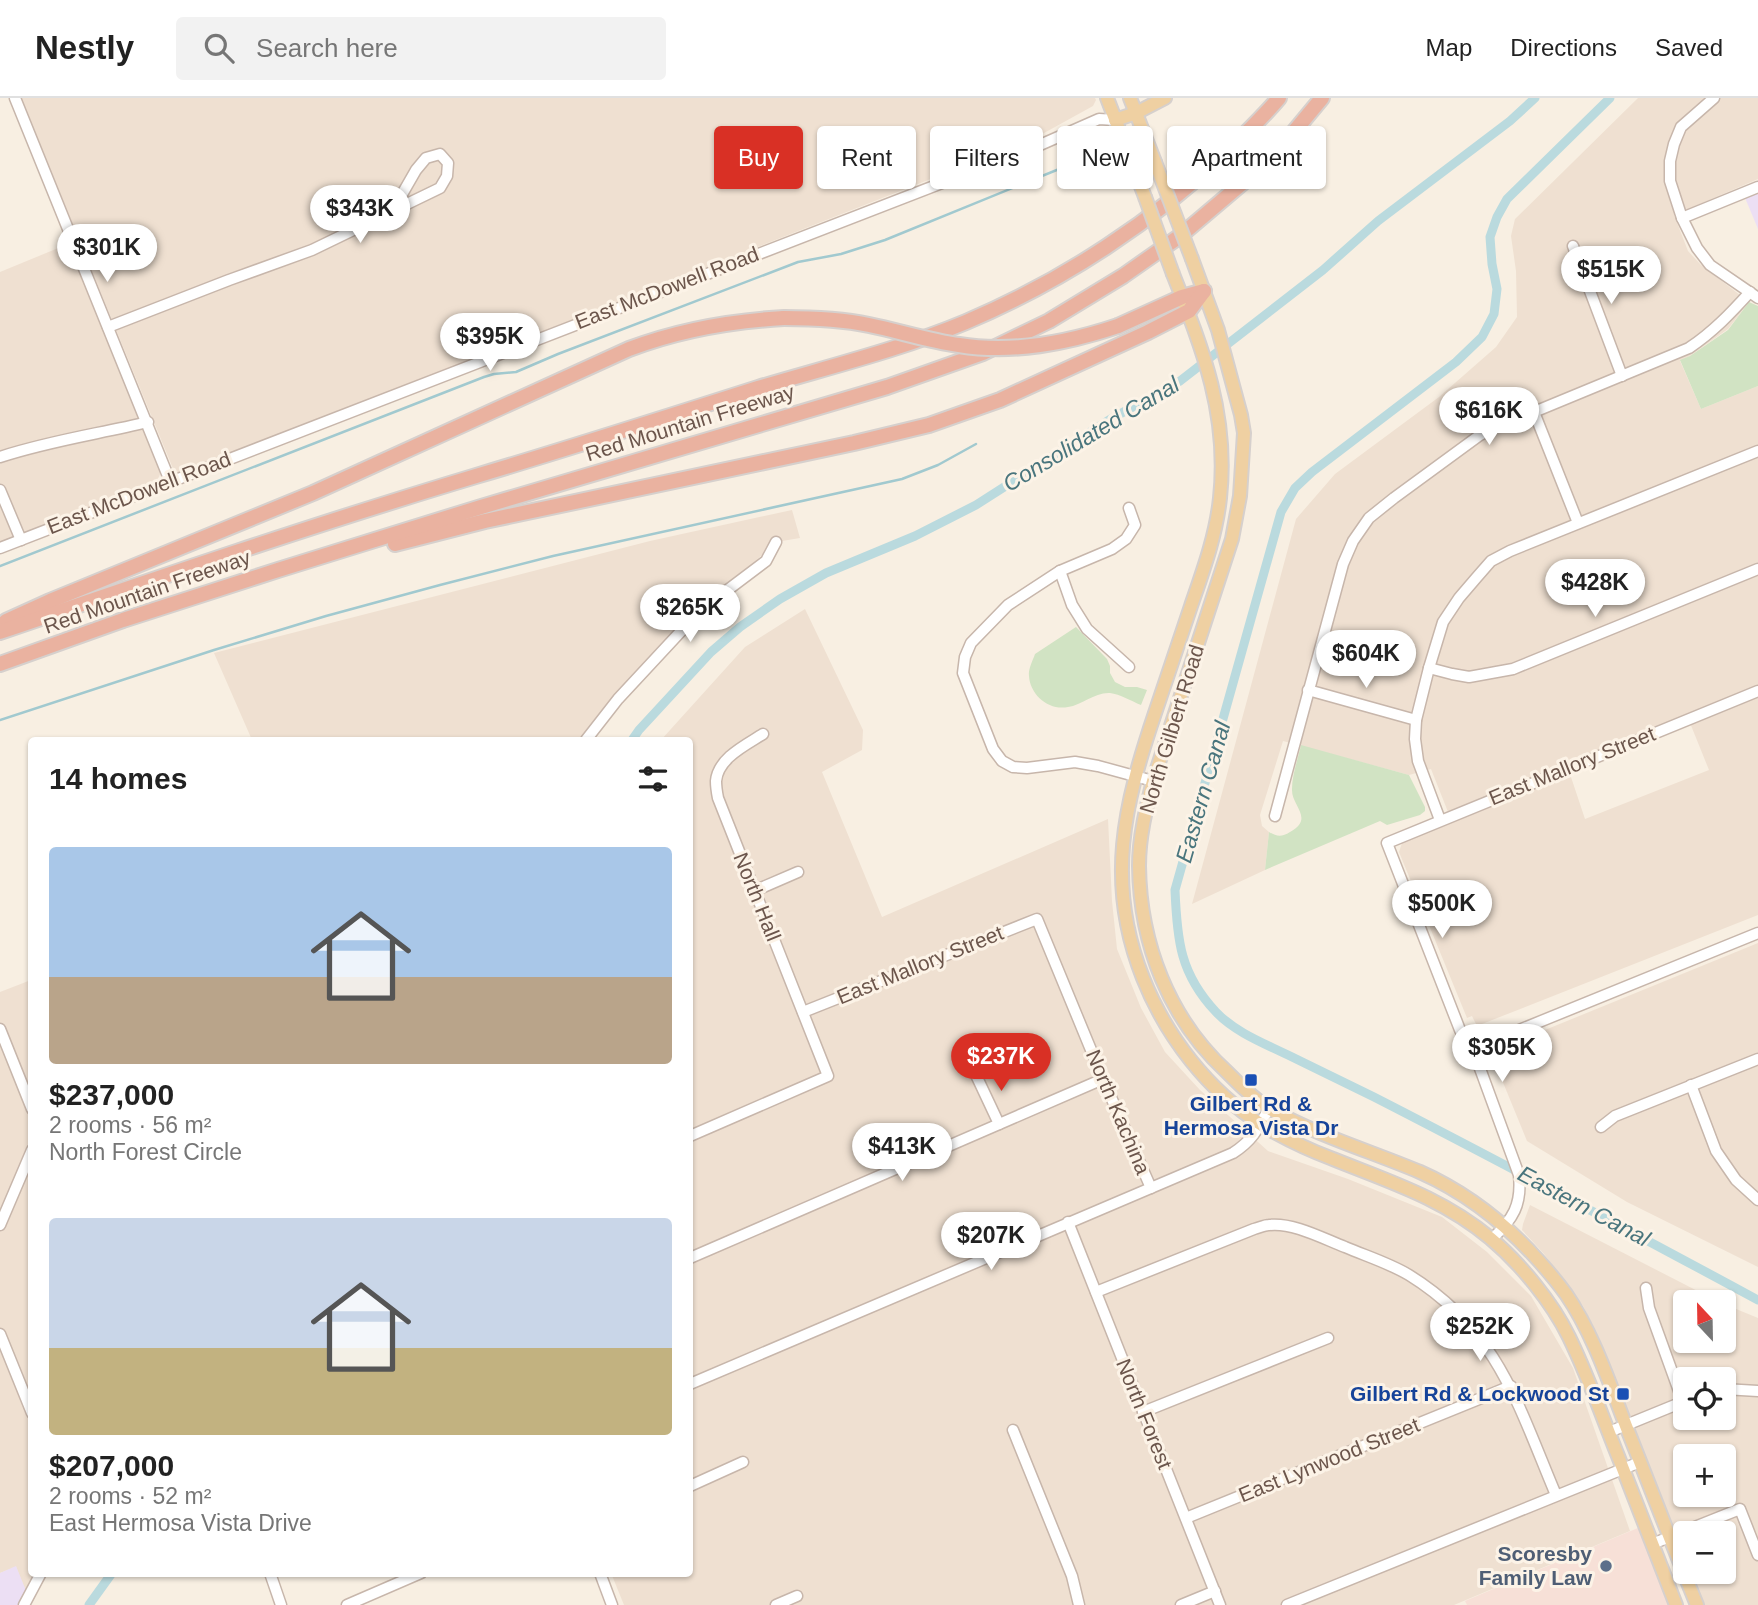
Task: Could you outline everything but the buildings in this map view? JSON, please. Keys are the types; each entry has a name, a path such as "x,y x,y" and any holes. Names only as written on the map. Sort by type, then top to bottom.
{"highway":[{"name":"Red Mountain Freeway","path":"0,632 196,564 878,353 967,321 1079,264 1136,227 1200,177 1265,116 1279,98"},
{"name":"Red Mountain Freeway","path":"0,664 123,620 278,570 887,387 955,364 1005,343 1093,295 1180,236 1283,145 1322,98"},
{"path":"278,570 319,565 485,521 865,441 929,425 1038,384 1189,311 1204,291"},
{"path":"0,624 313,493 629,349 663,337 716,325 783,318 813,318 849,321 961,346 1007,348 1083,338 1118,326 1182,297 1204,291"}],"main road":[{"name":"North Gilbert Road","path":"1130,98 1218,330 1244,433 1240,496 1228,551 1145,813 1139,864 1145,923 1165,988 1181,1018 1213,1059 1269,1108 1338,1141 1420,1172 1451,1189 1505,1226 1540,1262 1566,1295 1585,1327 1696,1605"},
{"name":"East McDowell Road","path":"1115,120 1166,98"},
{"name":"North Gilbert Road","path":"1112,100 1115,120 1201,346 1219,416 1222,455 1221,495 1215,530 1135,776 1124,833 1121,859 1125,918 1142,975 1161,1016 1193,1063 1219,1091 1261,1124 1330,1158 1426,1196 1460,1215 1492,1239 1526,1274 1569,1336 1676,1605"}],"street":[{"path":"16,98 170,481"},
{"path":"1275,816 1343,564 1353,541 1369,518 1480,435 1502,423 1689,348 1754,295 1710,265 1697,248 1682,218 1670,181 1674,144 1681,127 1714,98"},
{"path":"1099,119 1112,100"},
{"name":"East McDowell Road","path":"0,548 1040,145 1099,119 1115,120"},
{"path":"108,327 312,250 440,188 447,176 448,163 440,154 426,158 393,210"},
{"path":"1682,218 1758,187"},
{"path":"1573,246 1622,376"},
{"path":"1534,412 1578,523"},
{"path":"0,457 57,440 148,422"},
{"path":"1440,820 1418,761 1416,720 1443,622 1459,598 1491,561 1510,551 1758,452"},
{"path":"0,490 21,540"},
{"path":"1129,508 1135,524 1126,539 1112,549 1060,570 1009,605 971,643 965,657 963,673 993,749 1002,761 1013,767 1027,768 1075,762 1153,781"},
{"path":"588,737 618,699 684,628 709,604 766,561 776,542"},
{"path":"1429,668 1469,677 1513,668 1758,569"},
{"path":"1060,570 1072,605 1087,629 1129,667"},
{"path":"1308,690 1416,720"},
{"name":"East Mallory Street","path":"1470,1050 1387,843 1758,691"},
{"name":"North Hall","path":"693,1135 828,1076 718,799 716,779 724,764 735,752 763,734"},
{"path":"754,891 798,872"},
{"name":"East Mallory Street","path":"803,1012 1037,919"},
{"name":"North Kachina","path":"1037,919 1102,1079 1151,1188"},
{"path":"1492,1239 1512,1217 1521,1188 1514,1159 1478,1063 1470,1050 1758,933"},
{"path":"0,1029 28,1099"},
{"path":"1601,1127 1615,1116 1758,1059"},
{"path":"976,1075 999,1124"},
{"path":"693,1257 1102,1079"},
{"path":"1691,1085 1717,1151 1736,1180 1758,1200"},
{"path":"693,1383 1233,1153 1254,1136 1269,1108"},
{"path":"0,1225 28,1159"},
{"name":"North Forest","path":"1068,1222 1220,1605"},
{"path":"1096,1292 1270,1225 1287,1226 1306,1232 1369,1257 1406,1274 1432,1291 1478,1334 1511,1386 1556,1495"},
{"path":"1646,1288 1649,1308 1673,1372"},
{"path":"0,1334 28,1403"},
{"path":"1143,1412 1328,1338"},
{"name":"East Lynwood Street","path":"1186,1518 1511,1386"},
{"path":"1736,1390 1758,1391"},
{"path":"1609,1432 1673,1406"},
{"path":"1013,1430 1072,1577 1079,1605"},
{"path":"693,1485 743,1462"},
{"path":"1287,1605 1640,1462"},
{"path":"1652,1544 1740,1509 1758,1555"},
{"path":"24,1605 39,1577"},
{"path":"271,1577 281,1605"},
{"path":"349,1605 412,1577"},
{"path":"602,1577 612,1605"},
{"path":"1181,1605 1215,1591"},
{"path":"776,1605 797,1596"}],"shaded area":[{"path":"21,98 1096,100 1093,106 1043,134 1043,126 930,126 930,179 916,185 916,126 817,126 817,189 905,189 182,473 174,471"},
{"path":"1638,98 1758,98 1758,179 1674,215 1688,251 1701,265 1749,302 1728,329 1680,361 1701,409 1758,386 1758,915 1477,1026 1472,1016 1467,1018 1399,852 1402,843 1452,822 1431,769 1409,775 1283,741 1260,815 1262,826 1269,832 1265,870 1192,904 1296,519 1335,474 1439,397 1496,347 1517,317 1516,271 1511,236 1515,219","holes":["1690,723 1709,770 1585,819 1570,774"]},
{"path":"1758,187 1758,229 1743,193"},
{"path":"68,244 161,472 156,483 0,544 0,272"},
{"path":"792,510 800,538 776,542 709,604 589,737 251,737 214,653 650,541"},
{"path":"805,609 863,730 862,750 822,772 882,917 1108,819 1117,949 1141,1008 1165,1052 1200,1090 1268,1151 1348,1179 1442,1217 1487,1252 1531,1296 1573,1368 1630,1531 1454,1605 624,1605 613,1577 693,1577 693,737 664,737 745,647"},
{"path":"1758,943 1758,1267 1627,1202 1527,1141 1493,1058 1496,1050"},
{"path":"28,981 28,1577 39,1577 28,1597 16,1567 0,1573 0,992"},
{"path":"1530,1205 1696,1290 1673,1290 1673,1353 1736,1353 1736,1309 1758,1318 1758,1605 1704,1605 1695,1584 1736,1584 1736,1521 1673,1521 1673,1528 1596,1331 1583,1306 1544,1254 1522,1230"},
{"path":"1645,1525 1676,1605 1467,1605 1465,1601"},
{"path":"16,1566 27,1593 21,1605 0,1605 0,1573"}],"green space":[{"path":"1749,302 1758,306 1758,386 1701,409 1680,360 1728,330"},
{"path":"1076,627 1107,659 1115,682 1125,687 1147,690 1141,705 1110,693 1099,694 1073,706 1061,708 1048,704 1037,695 1029,676 1035,654"},
{"path":"1301,745 1409,775 1425,811 1387,825 1380,821 1265,870 1269,832 1277,836 1284,835 1301,822 1292,789"}],"waterway":[{"name":"Consolidated Canal","path":"634,737 711,652 740,627 780,599 826,573 915,536 976,505 1109,420 1180,381 1323,270 1378,221 1510,121 1535,98"},
{"name":"Eastern Canal","path":"1610,98 1507,199 1497,217 1490,237 1497,289 1494,314 1482,337 1456,362 1312,472 1295,488 1281,512 1175,890 1177,925 1183,956 1195,984 1216,1012 1241,1031 1374,1097 1758,1300"},
{"path":"0,566 484,377 516,372 798,262 841,254 885,240 1057,170"},
{"path":"0,720 214,650 440,585 553,556 902,479 938,465 976,444"},
{"name":"Consolidated Canal","path":"89,1605 109,1577"}],"place":[{"name":"Gilbert Rd & Hermosa Vista Dr","path":"1251,1080"},
{"name":"Gilbert Rd & Lockwood St","path":"1623,1394"},
{"name":"Scoresby Family Law","path":"1606,1566"}]}
